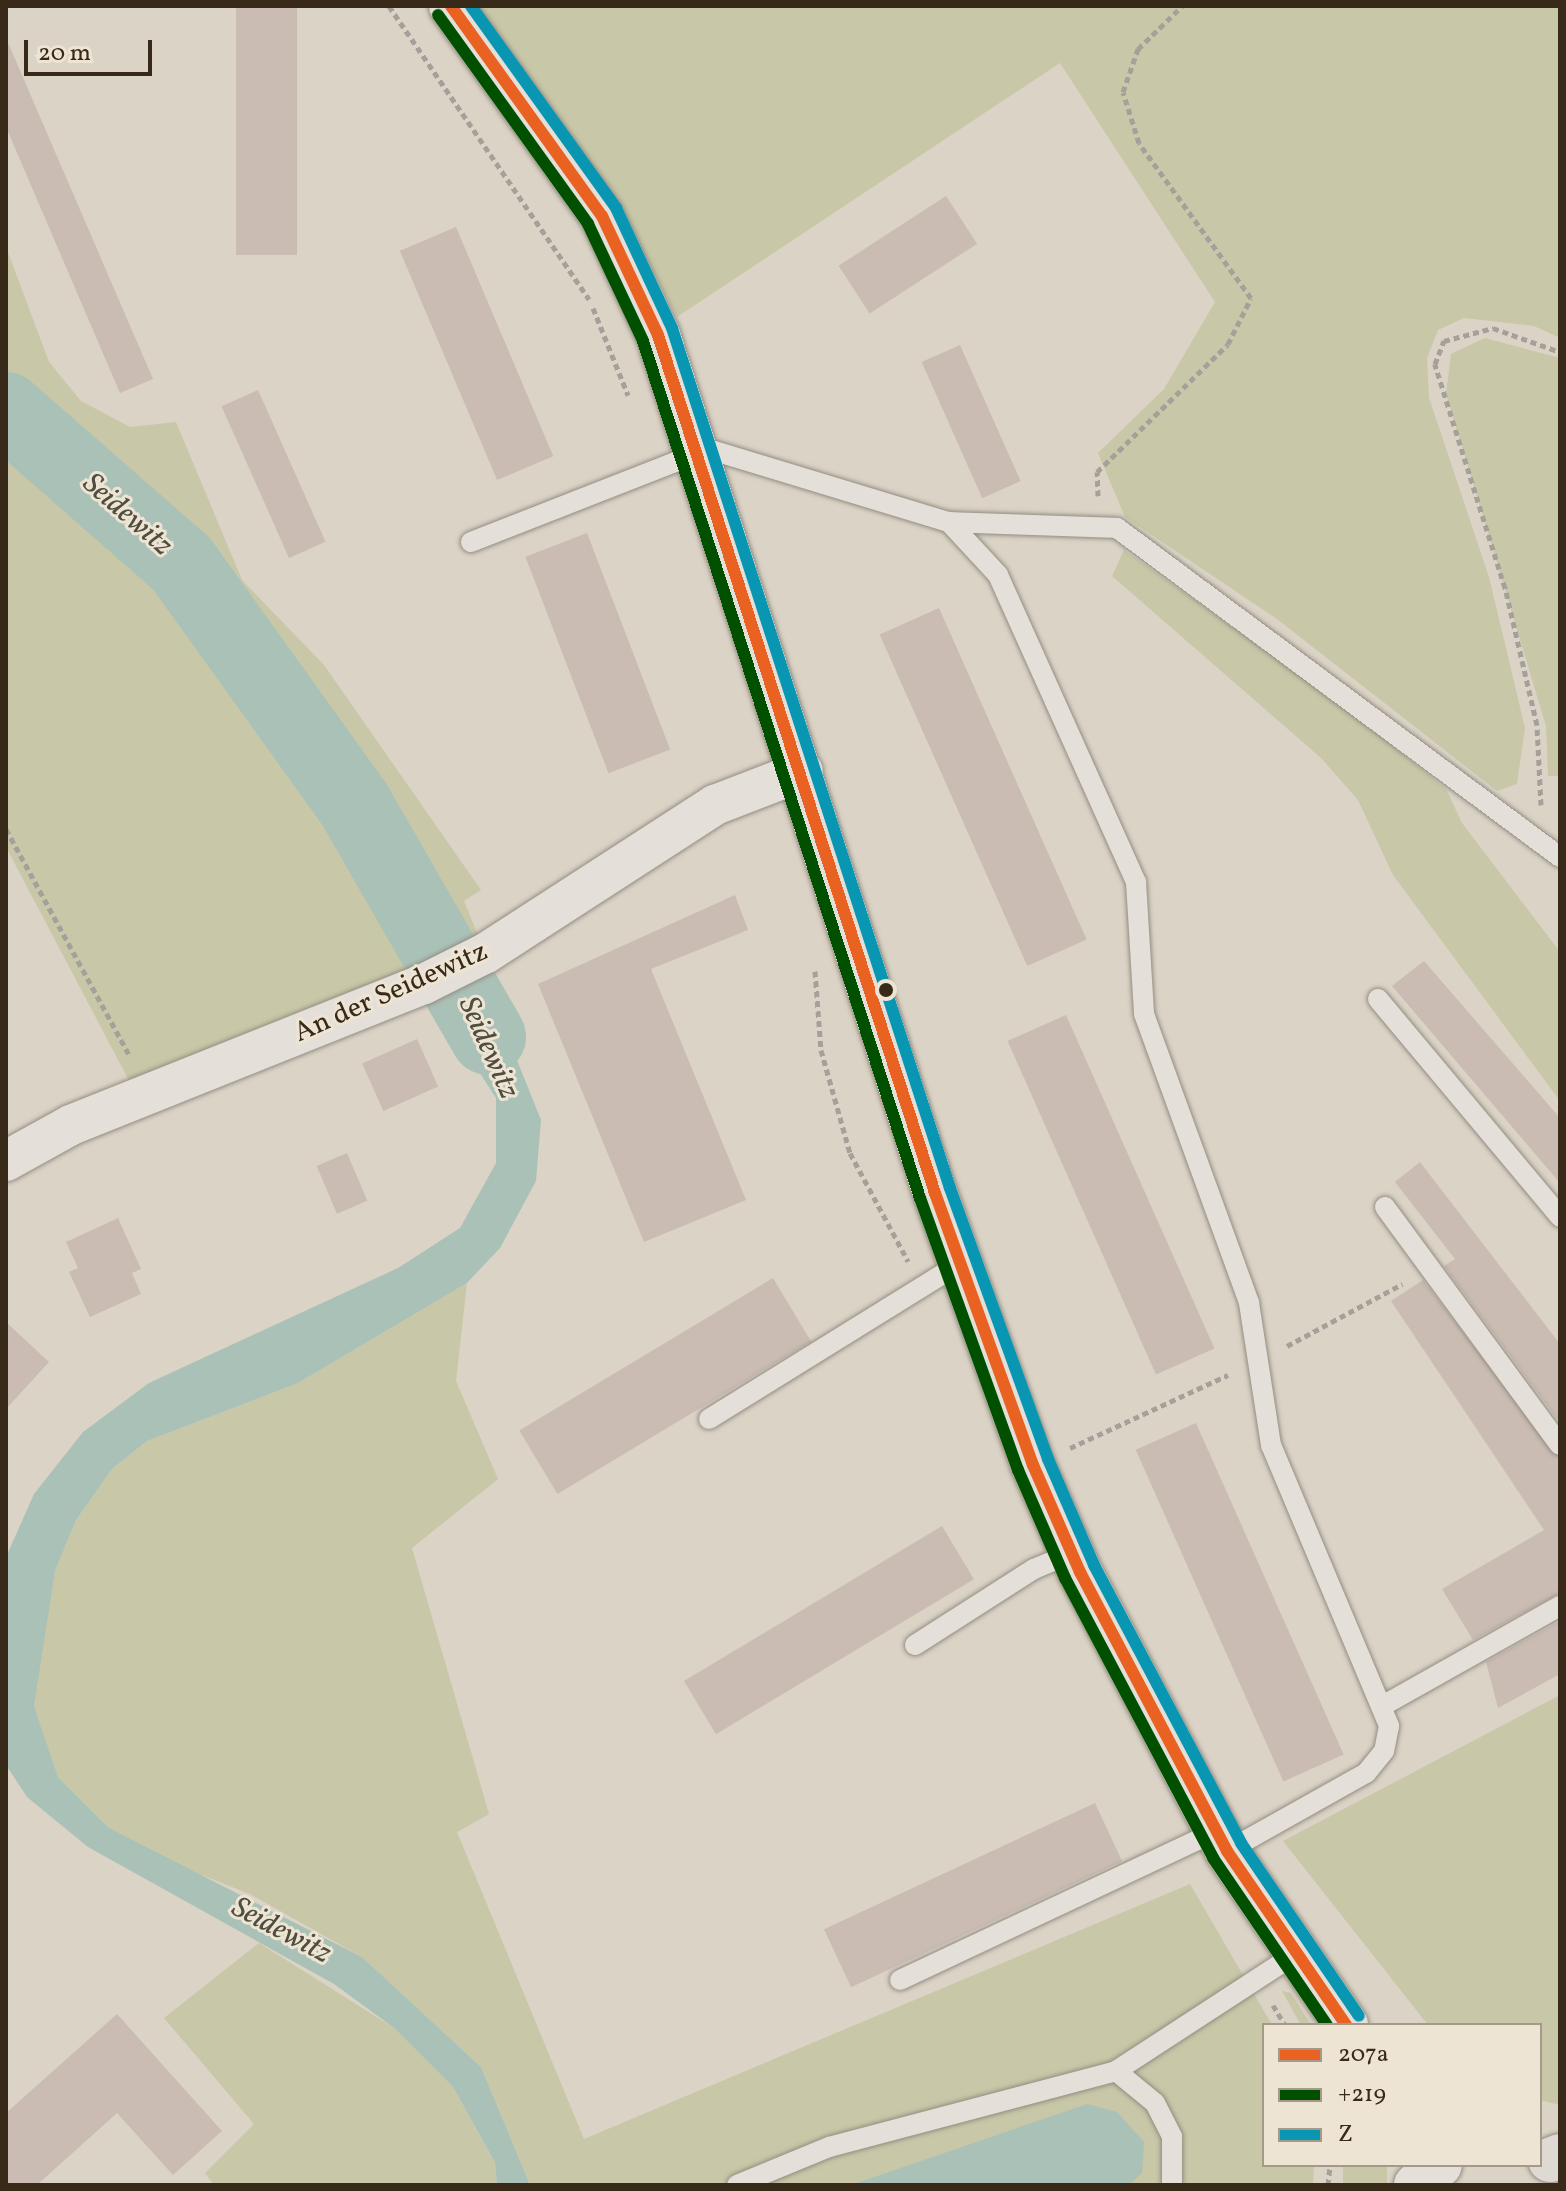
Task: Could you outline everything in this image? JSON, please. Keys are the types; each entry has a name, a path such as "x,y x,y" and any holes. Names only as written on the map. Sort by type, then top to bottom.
{"main road":[{"path":"451,6 602,216 648,311 700,451 961,1263 1072,1553 1125,1667 1222,1841 1345,2023"},
{"path":"1416,2185 1438,2167"}],"street":[{"name":"An der Seidewitz","path":"6,1161 151,1094 424,984 486,953 715,805 803,771"}],"lane":[{"path":"471,542 658,464 700,451 949,522 1117,528 1545,839 1560,857"},
{"path":"900,1980 1222,1841 1366,1773 1384,1751 1384,1705 1271,1445 1249,1303 1144,1014 1136,882 998,575 949,522"},
{"path":"1378,999 1560,1217"},
{"path":"1385,1207 1560,1445"},
{"path":"709,1419 961,1263"},
{"path":"915,1645 1034,1569 1072,1553"},
{"path":"1384,1705 1560,1606"},
{"path":"737,2185 760,2179 829,2147 1116,2071 1297,1953"},
{"path":"1116,2071 1155,2103 1172,2137 1172,2185"}],"path":[{"path":"389,6 590,301 658,464"},
{"path":"1117,528 1098,497 1097,472 1228,344 1251,298 1139,143 1123,92 1138,49 1182,6"},
{"path":"1545,839 1537,725 1505,588 1435,364 1444,341 1493,328 1560,352"},
{"path":"6,829 151,1094"}],"green space":[{"path":"477,6 1560,6 1560,338 1534,326 1464,318 1438,330 1427,358 1429,398 1489,577 1525,728 1517,784 1497,791 1277,619 1125,517 1098,453 1164,389 1215,302 1060,63 677,317 617,202"},
{"path":"6,247 49,362 81,401 130,427 176,422 242,580 324,665 481,890 464,901 480,940 467,946 281,660 208,572 6,380"},
{"path":"1485,338 1560,358 1560,776 1548,776 1546,726 1446,394 1451,354"},
{"path":"6,410 181,563 353,802 445,957 134,1090 6,847"},
{"path":"1124,550 1346,708 1446,789 1462,823 1560,952 1560,1101 1393,875 1358,800 1321,758 1112,576"},
{"path":"467,1283 456,1381 498,1479 412,1548 489,1814 457,1832 584,2139 1190,1884 1271,2023 1262,2023 1262,2167 1314,2167 1313,2185 530,2185 481,2067 362,1957 250,1894 158,1858 109,1828 58,1777 34,1706 55,1571 76,1520 112,1469 147,1441 298,1383"},
{"path":"1560,1695 1560,2105 1542,2100 1542,2023 1426,2023 1283,1841"},
{"path":"259,1943 394,2028 453,2087 495,2164 497,2185 214,2185 205,2173 254,2124 164,2018"},
{"path":"1282,1991 1291,1993 1310,2023 1300,2023"},
{"path":"1343,2167 1387,2167 1387,2185 1343,2185"}],"water":[{"path":"6,380 208,572 281,660 467,946 445,957 353,802 181,563 90,478 18,424 6,410"},
{"path":"482,973 541,1120 536,1181 500,1248 467,1283 298,1383 147,1441 112,1469 76,1520 55,1571 34,1706 58,1777 109,1828 362,1957 481,2067 530,2185 497,2185 495,2163 453,2087 394,2028 334,1984 88,1847 27,1797 6,1765 6,1557 34,1494 83,1432 149,1383 398,1268 460,1228 496,1163 496,1098 432,999"},
{"path":"1087,2104 1117,2112 1144,2142 1142,2173 1129,2185 851,2185"}],"building":[{"path":"236,6 297,6 297,255 236,255"},
{"path":"6,38 153,379 120,393 6,127"},
{"path":"946,196 977,244 870,314 839,266"},
{"path":"456,227 553,456 497,480 400,251"},
{"path":"960,345 1021,481 982,498 922,362"},
{"path":"258,390 326,542 289,558 221,406"},
{"path":"587,533 670,750 609,773 525,557"},
{"path":"939,608 1087,940 1027,966 880,634"},
{"path":"735,895 748,930 651,969 746,1200 644,1242 538,984"},
{"path":"1424,961 1560,1118 1560,1183 1392,986"},
{"path":"1066,1015 1214,1348 1156,1374 1008,1041"},
{"path":"417,1039 438,1087 383,1111 362,1063"},
{"path":"347,1153 367,1201 337,1214 317,1166"},
{"path":"1420,1162 1560,1344 1560,1423 1444,1266 1455,1259 1395,1182"},
{"path":"118,1218 141,1269 132,1273 141,1294 90,1317 69,1272 78,1268 66,1242"},
{"path":"773,1278 811,1341 557,1494 519,1430"},
{"path":"1423,1280 1560,1458 1560,1593 1473,1640 1442,1589 1544,1530 1391,1301"},
{"path":"6,1322 49,1362 6,1409"},
{"path":"1196,1423 1344,1755 1283,1781 1136,1450"},
{"path":"942,1526 974,1579 716,1734 684,1681"},
{"path":"1560,1621 1560,1674 1498,1708 1486,1662"},
{"path":"1095,1803 1122,1861 851,1987 824,1929"},
{"path":"117,2014 222,2131 173,2175 117,2113 37,2185 6,2185 6,2113"}],"waterway":[{"name":"Seidewitz","path":"6,410 181,563 353,802 488,1037"}],"transit line":[{"name":"207a","path":"451,6 602,216 658,335 935,1193 1033,1465 1080,1572 1227,1851 1345,2023"},
{"name":"Z","path":"471,6 616,208 672,328 950,1188 1048,1459 1094,1565 1241,1843 1359,2016"},
{"name":"+219","path":"438,15 588,224 643,341 920,1198 1018,1470 1065,1578 1213,1858 1326,2023"}]}
